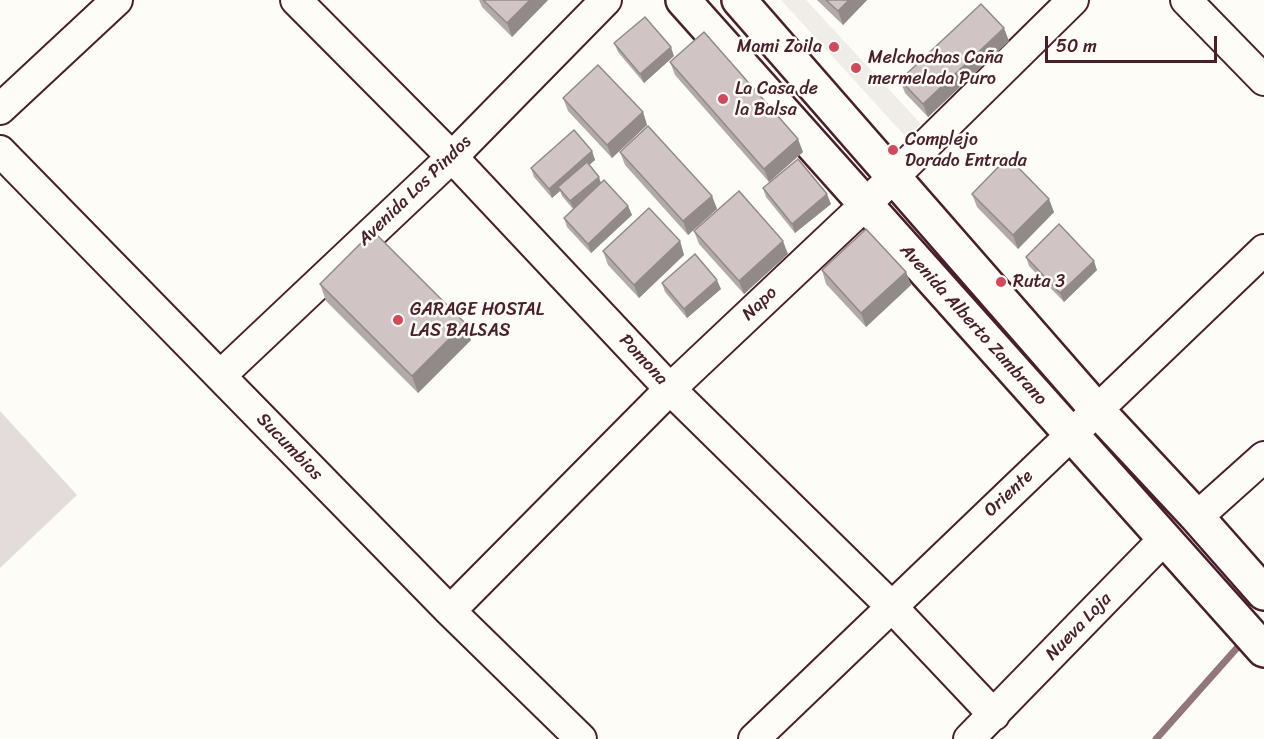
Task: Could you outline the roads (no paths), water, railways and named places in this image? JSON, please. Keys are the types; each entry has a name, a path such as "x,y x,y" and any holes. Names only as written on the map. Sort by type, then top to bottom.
{"highway":[{"name":"Avenida Alberto Zambrano","path":"683,0 1264,650"},
{"name":"Avenida Alberto Zambrano","path":"739,0 1098,411 1264,593"}],"street":[{"path":"0,109 117,0"},
{"name":"Pomona","path":"296,0 452,157 670,389 891,606 994,715"},
{"name":"Avenida Los Pindos","path":"220,376 452,157 606,0"},
{"name":"Napo","path":"450,611 670,389 865,204 1073,0"},
{"path":"1186,0 1264,80"},
{"name":"Sucumbios","path":"0,150 450,611 581,739"},
{"name":"Oriente","path":"754,739 1264,250"},
{"path":"1197,517 1264,457"},
{"name":"Nueva Loja","path":"969,739 1165,538"}],"waterway":[{"path":"1156,739 1244,640"}],"place":[{"name":"Mami Zoila","path":"834,47"},
{"name":"Melchochas Caña mermelada Puro","path":"856,68"},
{"name":"La Casa de la Balsa","path":"723,99"},
{"name":"Complejo Dorado Entrada","path":"893,150"},
{"name":"Ruta 3","path":"1001,282"},
{"name":"GARAGE HOSTAL LAS BALSAS","path":"398,320"}]}
